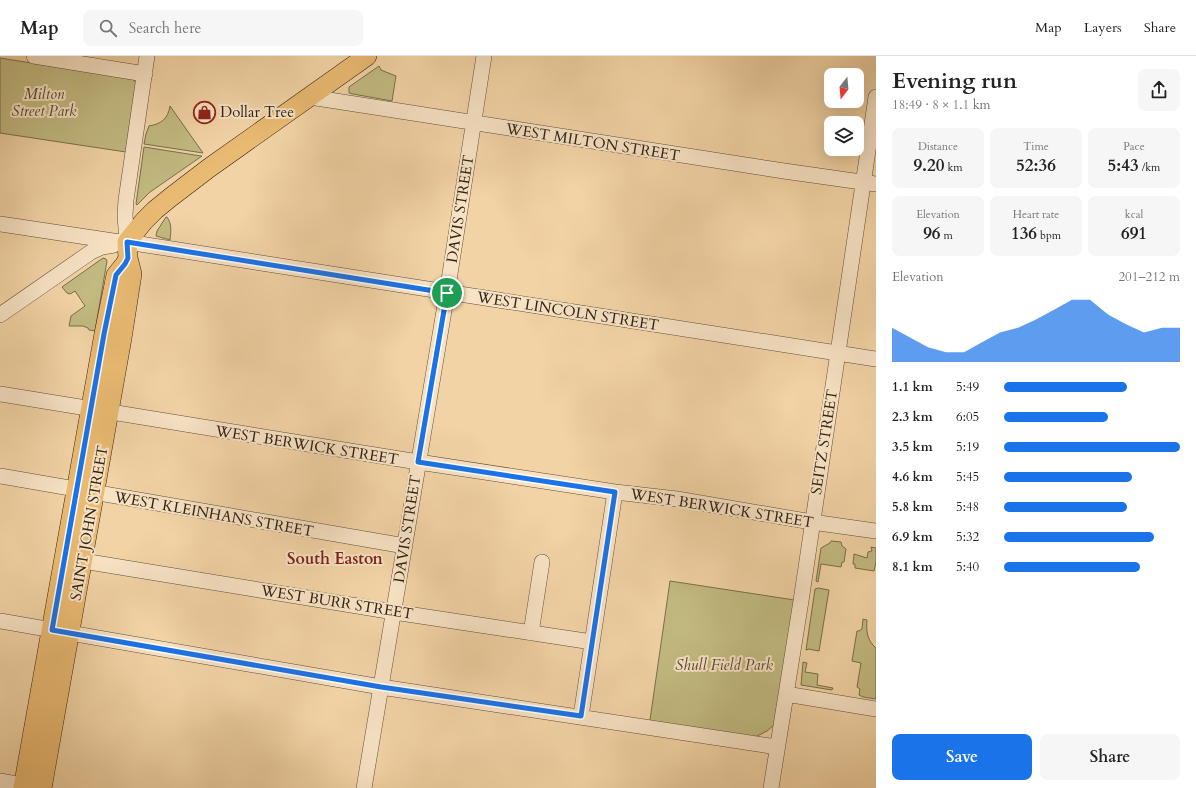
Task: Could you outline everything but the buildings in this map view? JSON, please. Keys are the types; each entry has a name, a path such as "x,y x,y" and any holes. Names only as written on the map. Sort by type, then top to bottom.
{"main road":[{"name":"SAINT JOHN STREET","path":"61,632 83,561 95,493 104,334 116,275 125,264 128,250 144,221 171,197 209,168 367,56"},
{"name":"SAINT JOHN STREET","path":"32,787 61,632 76,489 100,411"}],"street":[{"path":"34,56 144,74"},
{"path":"0,315 91,252 102,247 128,250 125,215 126,200 147,56"},
{"name":"DAVIS STREET","path":"364,788 447,293 484,56"},
{"name":"WEST MILTON STREET","path":"310,97 870,183"},
{"name":"SEITZ STREET","path":"771,788 839,353 870,183 876,97"},
{"name":"WEST LINCOLN STREET","path":"0,224 105,240 128,250 447,293 876,359"},
{"name":"WEST BERWICK STREET","path":"0,394 418,462 615,492 677,499 812,522 876,531"},
{"name":"WEST KLEINHANS STREET","path":"0,476 405,546"},
{"path":"581,716 615,492"},
{"name":"WEST BURR STREET","path":"83,561 394,612 592,642"},
{"path":"531,633 542,562"},
{"path":"0,621 381,687 581,716 777,747"},
{"path":"786,694 876,709"},
{"path":"0,781 32,787"}],"green space":[{"name":"Milton Street Park","path":"0,58 133,79 136,83 126,152 0,133"},
{"path":"379,66 381,70 396,76 392,101 349,93 349,87"},
{"path":"170,106 203,153 144,144 149,126 157,124 166,118"},
{"path":"144,147 202,156 150,192 137,205"},
{"path":"166,217 169,220 170,225 170,240 156,236 157,231"},
{"path":"103,258 107,261 95,331 89,330 83,326 69,326 71,316 85,306 75,291 70,294 67,293 62,287"},
{"path":"831,541 841,542 842,546 846,549 844,562 842,562 841,567 821,564 818,582 816,581 821,548"},
{"path":"871,547 876,548 876,562 874,571 855,568 855,564 853,564 854,554 867,558 868,552 872,551"},
{"name":"Shull Field Park","path":"670,581 801,601 776,723 767,731 745,742 649,727"},
{"path":"818,588 829,590 819,651 806,650 815,589"},
{"path":"863,619 867,620 868,635 876,648 876,699 859,695 860,689 857,687 861,663 852,661 857,631 862,629"},
{"path":"803,662 807,663 805,672 818,674 817,685 833,688 832,690 801,685"}],"place":[{"name":"Dollar Tree","path":"205,112"}],"district":[{"name":"South Easton","path":"335,558"}],"route":[{"path":"127,242 447,293 418,462 615,492 581,716 381,687 52,630 104,334 116,275 128,258 127,242"}]}
